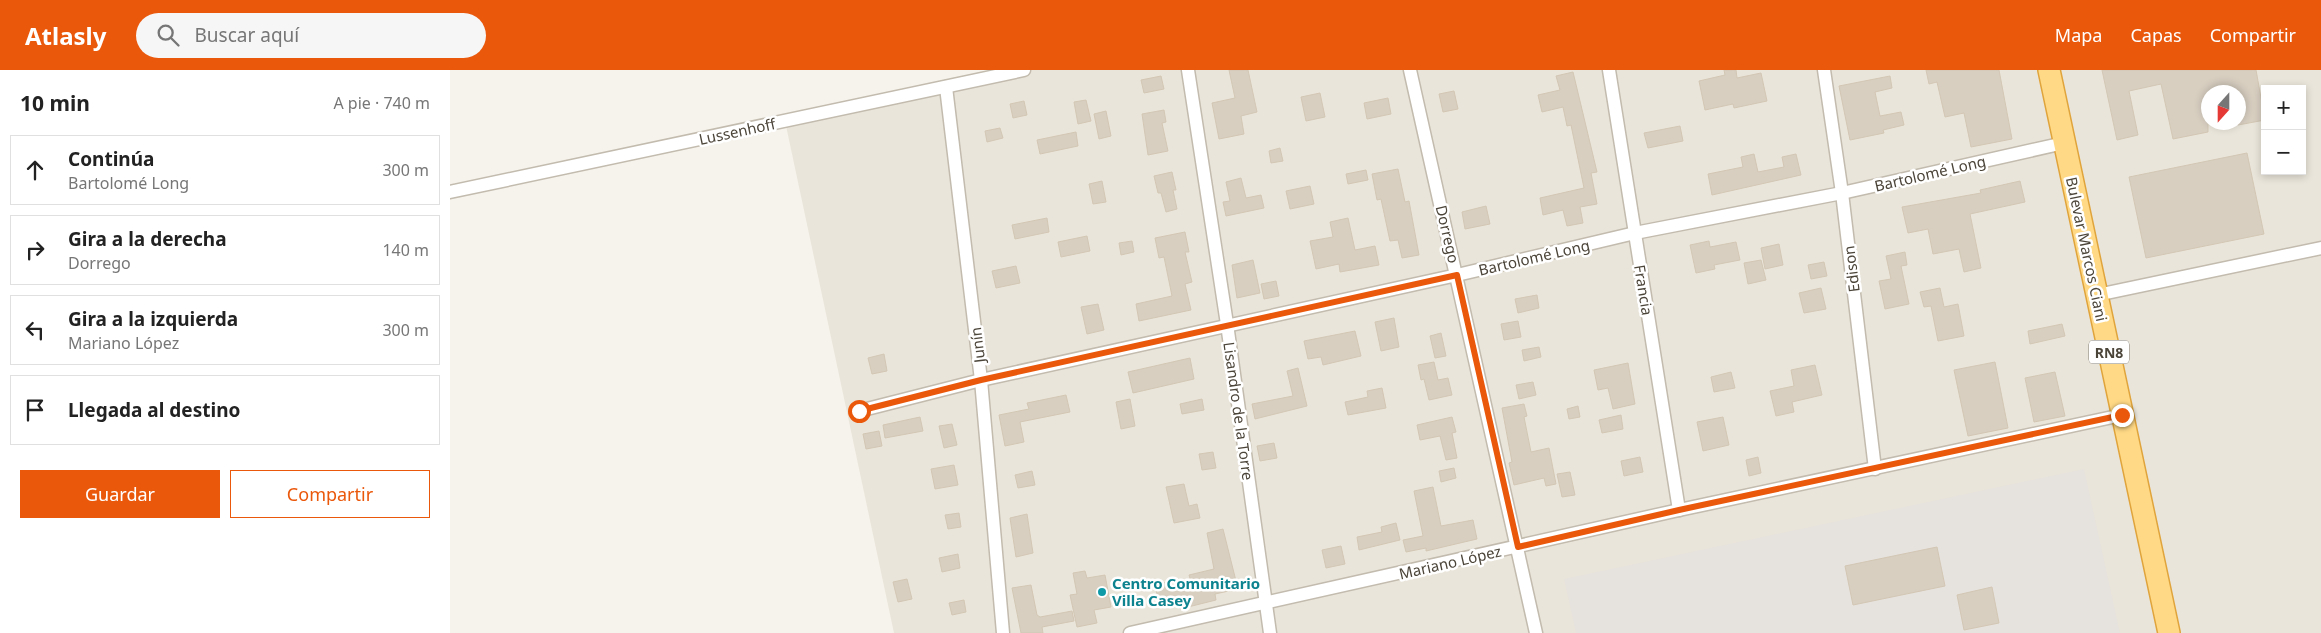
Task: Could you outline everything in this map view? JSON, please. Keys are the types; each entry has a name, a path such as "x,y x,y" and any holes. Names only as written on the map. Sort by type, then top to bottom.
{"highway":[{"name":"Bulevar Marcos Ciani","path":"2049,70 2169,633"}],"street":[{"name":"Lussenhoff","path":"450,192 1024,70"},
{"name":"Lisandro de la Torre","path":"1188,70 1227,324 1270,633"},
{"name":"Dorrego","path":"1410,70 1536,633"},
{"name":"Francia","path":"1609,70 1679,510"},
{"name":"Edison","path":"1824,70 1842,193 1875,469"},
{"name":"Junín","path":"946,87 981,380 1003,633"},
{"name":"Bartolomé Long","path":"859,411 981,380 1227,324 1457,275 1636,233 1842,193 2064,143"},
{"path":"2097,295 2321,248"},
{"name":"Mariano López","path":"1130,633 1679,510 2122,415"}],"shaded area":[{"path":"1024,70 2321,70 2321,633 894,633 785,121"},
{"path":"2084,469 2120,633 1576,633 1564,579"}],"building":[{"path":"1229,70 1248,70 1257,112 1241,116 1244,134 1219,139 1212,103 1235,98"},
{"path":"1724,70 1736,70 1737,78 1761,73 1767,101 1734,108 1733,104 1705,110 1699,81 1725,75"},
{"path":"1926,70 1999,70 2012,139 1971,147 1964,113 1945,117 1937,82 1929,84"},
{"path":"2102,70 2256,70 2261,98 2261,121 2246,124 2246,85 2201,85 2201,130 2208,130 2208,132 2173,139 2161,84 2129,91 2138,135 2117,140"},
{"path":"1573,72 1597,172 1591,173 1597,204 1580,207 1583,223 1567,226 1563,210 1543,215 1540,198 1584,188 1571,125 1567,126 1563,107 1542,112 1538,95 1560,90 1556,76"},
{"path":"1161,76 1164,89 1144,93 1141,80"},
{"path":"1890,76 1892,88 1875,92 1880,116 1901,112 1904,125 1883,130 1884,133 1850,140 1839,86"},
{"path":"1454,91 1458,109 1443,112 1439,94"},
{"path":"1320,93 1325,117 1306,121 1301,97"},
{"path":"1388,98 1391,114 1367,119 1364,103"},
{"path":"1086,100 1091,121 1078,124 1074,102"},
{"path":"1024,101 1027,115 1013,118 1010,104"},
{"path":"1164,110 1166,122 1162,123 1168,151 1148,155 1142,114"},
{"path":"1106,111 1111,136 1099,139 1094,114"},
{"path":"1680,126 1683,141 1648,148 1644,133"},
{"path":"1000,128 1003,138 987,142 985,131"},
{"path":"1076,132 1078,146 1040,154 1037,140"},
{"path":"1280,148 1283,161 1271,163 1269,151"},
{"path":"2247,153 2264,234 2146,258 2129,177"},
{"path":"1754,154 1758,172 1784,167 1782,157 1796,154 1801,175 1712,195 1708,174 1743,167 1741,157"},
{"path":"1398,169 1405,202 1409,201 1419,255 1402,258 1398,240 1390,241 1381,199 1377,200 1372,174"},
{"path":"1366,170 1368,180 1348,184 1346,174"},
{"path":"1172,172 1176,190 1173,190 1177,209 1166,212 1161,193 1158,193 1154,176"},
{"path":"1241,178 1246,198 1261,195 1264,208 1226,216 1223,202 1230,201 1226,182"},
{"path":"1102,181 1106,202 1093,204 1089,184"},
{"path":"2020,181 2025,202 1970,214 1981,268 1964,272 1959,249 1933,254 1928,229 1908,233 1902,207 1981,193 1980,190"},
{"path":"1310,186 1314,204 1290,209 1286,191"},
{"path":"1486,206 1490,224 1465,229 1462,212"},
{"path":"1047,218 1049,232 1015,239 1012,225"},
{"path":"1348,218 1355,250 1375,246 1379,265 1340,272 1339,264 1316,269 1310,241 1333,237 1330,222"},
{"path":"1185,232 1189,252 1185,252 1192,282 1185,284 1191,310 1139,321 1136,304 1172,296 1164,257 1159,258 1155,238"},
{"path":"1087,236 1090,251 1061,257 1058,242"},
{"path":"1132,241 1134,252 1121,255 1119,243"},
{"path":"1709,241 1710,247 1736,242 1740,260 1714,265 1715,269 1696,273 1690,245"},
{"path":"1779,244 1783,265 1765,269 1761,248"},
{"path":"1905,252 1907,265 1901,266 1909,304 1885,309 1879,281 1891,279 1886,256"},
{"path":"1253,260 1260,293 1237,298 1232,265"},
{"path":"1761,260 1766,280 1748,284 1744,263"},
{"path":"1824,262 1827,276 1811,279 1808,265"},
{"path":"1016,266 1020,283 996,288 992,271"},
{"path":"1276,281 1279,296 1264,299 1261,284"},
{"path":"1821,288 1826,309 1804,313 1799,293"},
{"path":"1940,288 1944,307 1958,304 1964,336 1938,341 1931,306 1924,307 1920,292"},
{"path":"1537,295 1539,308 1518,313 1515,299"},
{"path":"1098,304 1104,330 1087,334 1081,307"},
{"path":"1394,318 1399,347 1381,351 1375,322"},
{"path":"1518,321 1521,337 1504,340 1501,324"},
{"path":"2062,324 2065,336 2030,344 2028,331"},
{"path":"1355,331 1361,356 1323,365 1321,357 1308,359 1304,341"},
{"path":"1441,333 1446,356 1435,358 1430,336"},
{"path":"1539,347 1541,357 1524,361 1522,350"},
{"path":"884,354 887,371 872,374 868,358"},
{"path":"1190,358 1194,379 1133,393 1128,372"},
{"path":"1434,362 1438,380 1448,378 1452,395 1429,400 1424,379 1421,380 1418,365"},
{"path":"1995,362 2008,428 1968,436 1954,370"},
{"path":"1628,363 1635,404 1613,409 1608,388 1598,390 1594,370"},
{"path":"1815,365 1822,395 1792,402 1794,412 1776,416 1770,391 1794,386 1791,370"},
{"path":"1298,368 1307,406 1255,419 1252,404 1293,396 1287,371"},
{"path":"1731,372 1735,388 1714,392 1711,377"},
{"path":"2055,372 2065,416 2034,422 2025,378"},
{"path":"1533,382 1536,395 1519,399 1516,385"},
{"path":"1382,388 1386,408 1348,415 1345,402 1368,397 1367,391"},
{"path":"1066,395 1070,412 1020,422 1024,442 1005,446 999,415 1029,409 1027,403"},
{"path":"1130,399 1135,426 1121,429 1116,402"},
{"path":"1202,399 1204,410 1182,414 1180,404"},
{"path":"1524,404 1527,416 1524,417 1531,452 1549,448 1556,484 1546,486 1544,478 1514,485 1509,463 1512,462 1502,408"},
{"path":"1578,406 1580,417 1569,419 1567,409"},
{"path":"1621,415 1623,429 1602,433 1599,420"},
{"path":"920,417 923,431 885,438 883,425"},
{"path":"1452,417 1456,432 1452,433 1457,458 1446,460 1440,436 1420,440 1417,425"},
{"path":"1723,417 1729,445 1703,451 1697,422"},
{"path":"952,424 957,445 944,448 939,426"},
{"path":"879,431 882,446 866,449 863,434"},
{"path":"1274,443 1277,458 1260,461 1257,446"},
{"path":"1213,452 1216,468 1202,470 1199,454"},
{"path":"1640,457 1643,472 1624,476 1621,461"},
{"path":"1758,457 1761,473 1749,476 1746,460"},
{"path":"954,465 958,485 935,489 931,469"},
{"path":"1454,468 1456,478 1441,482 1439,471"},
{"path":"1032,471 1035,485 1018,488 1015,475"},
{"path":"1570,472 1575,495 1562,497 1557,474"},
{"path":"1184,484 1189,506 1197,504 1200,518 1174,523 1166,487"},
{"path":"1433,487 1441,526 1473,520 1477,539 1426,551 1426,548 1406,552 1403,540 1423,536 1414,491"},
{"path":"959,513 961,527 948,529 945,515"},
{"path":"1027,514 1033,553 1016,557 1010,518"},
{"path":"1396,523 1400,540 1359,550 1357,537 1382,532 1381,527"},
{"path":"1223,529 1238,589 1215,594 1216,600 1180,609 1178,600 1159,604 1155,585 1168,582 1170,589 1192,585 1189,575 1214,569 1207,533"},
{"path":"1341,546 1345,564 1326,568 1322,550"},
{"path":"1937,547 1945,586 1853,605 1845,566"},
{"path":"958,554 960,568 942,572 939,558"},
{"path":"1085,571 1087,578 1105,575 1111,607 1094,610 1097,623 1077,627 1070,595 1077,594 1073,573"},
{"path":"907,579 912,599 898,602 893,582"},
{"path":"1031,585 1037,615 1040,617 1072,611 1074,621 1042,627 1043,633 1021,633 1012,588"},
{"path":"1992,587 1999,623 1964,630 1957,595"},
{"path":"964,600 966,612 952,615 949,603"}],"place":[{"name":"Centro Comunitario Villa Casey","path":"1102,592"}],"route":[{"path":"859,411 981,380 1227,324 1457,275 1518,547 1679,510 2122,415"}]}
